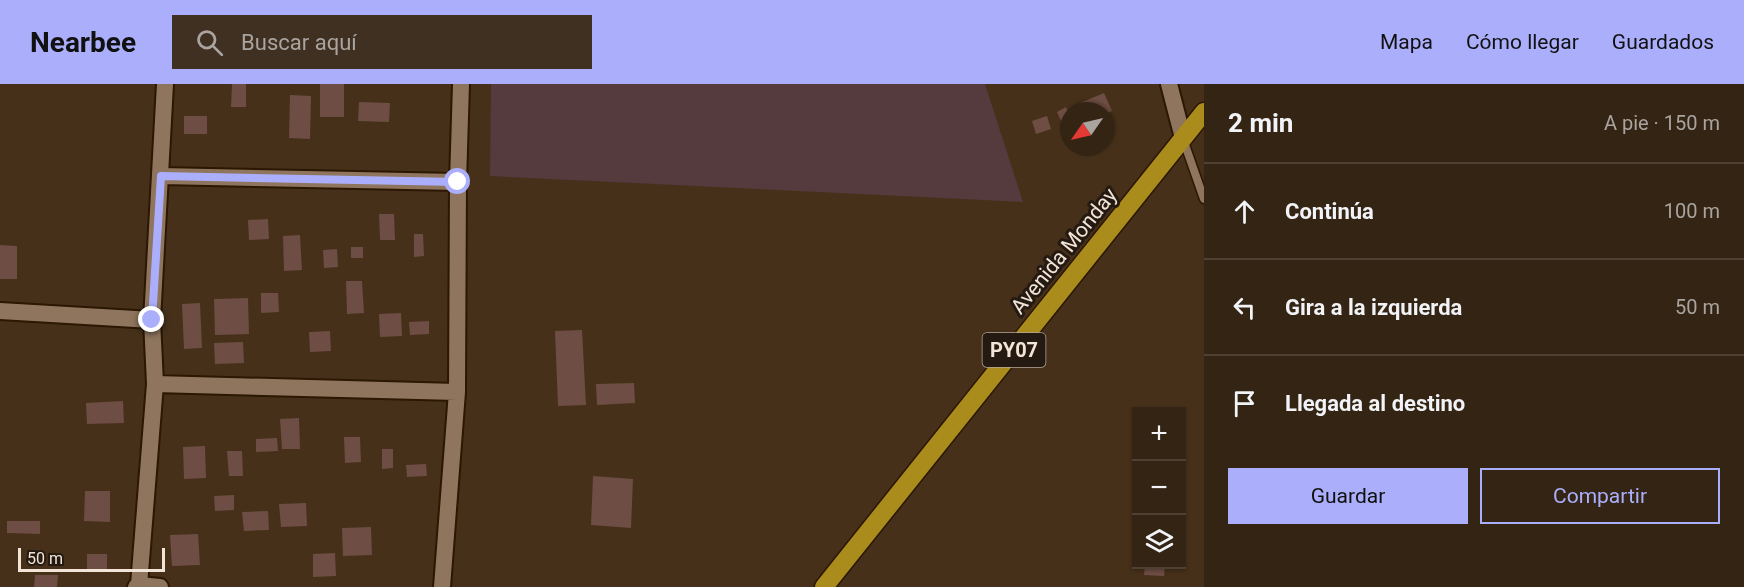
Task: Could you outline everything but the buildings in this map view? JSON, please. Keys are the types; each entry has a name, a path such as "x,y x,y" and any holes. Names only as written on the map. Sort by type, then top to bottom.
{"highway":[{"name":"Avenida Monday","path":"824,587 1204,112"}],"street":[{"path":"160,587 137,586 155,384 152,320 165,84"},
{"path":"442,587 457,392 461,84"},
{"path":"1169,84 1183,138"},
{"path":"161,176 458,182"},
{"path":"0,311 152,320"},
{"path":"155,384 457,392"}],"lane":[{"path":"1183,138 1204,199"}],"shaded area":[{"path":"491,84 985,84 1023,202 490,176"}],"route":[{"path":"152,320 161,176 458,182"}]}
